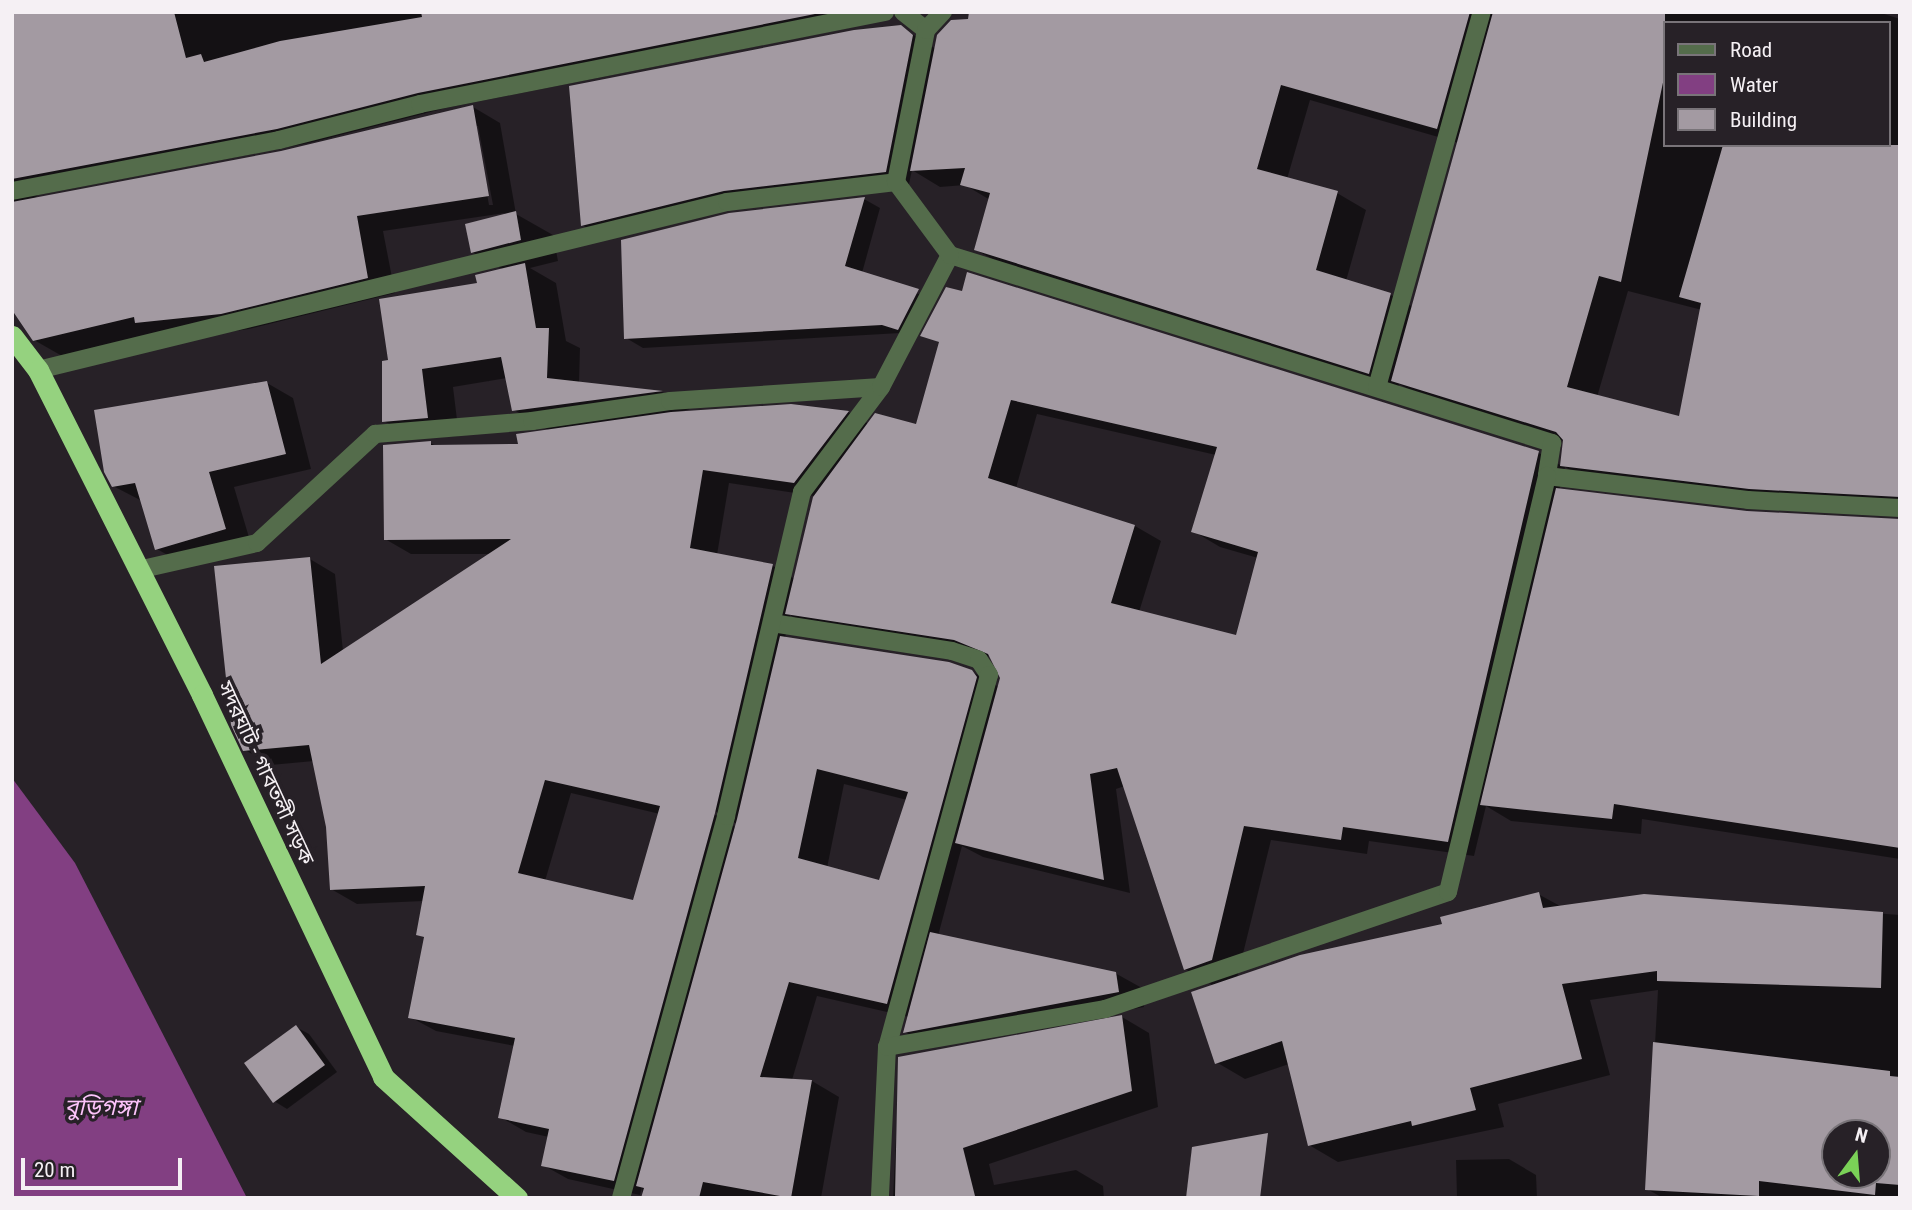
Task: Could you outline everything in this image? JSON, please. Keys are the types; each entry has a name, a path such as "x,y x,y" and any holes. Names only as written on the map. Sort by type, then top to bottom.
{"highway":[{"name":"সদরঘাট - গাবতলী সড়ক","path":"12,336 38,370 138,570 383,1077 517,1198"}],"street":[{"path":"12,191 279,140 420,104 884,12"},
{"path":"903,12 926,30"},
{"path":"887,1047 1105,1009 1448,892 1465,834 1547,476 1552,443 950,255 895,182 926,30 943,12"},
{"path":"1377,387 1482,12"},
{"path":"38,370 727,202 895,182"},
{"path":"621,1198 726,816 802,492 881,387 950,255"},
{"path":"138,570 257,543 374,434 532,421 670,401 881,387"},
{"path":"1547,476 1748,500 1900,508"},
{"path":"772,623 952,651 979,660 989,675 887,1047 880,1198"}],"water":[{"name":"বুড়িগঙ্গা","path":"12,778 75,863 247,1198 12,1198"}],"building":[{"path":"12,12 174,12 186,58 201,54 204,62 280,41 422,17 421,12 820,13 418,93 277,129 12,179"},
{"path":"969,12 1470,12 1437,129 1281,85 1257,169 1338,191 1316,270 1391,293 1369,374 974,250 990,193 960,185 965,168 910,171 937,35 951,20 968,19"},
{"path":"1493,12 1665,12 1664,78 1621,282 1599,276 1567,387 1679,416 1701,303 1679,297 1722,147 1900,145 1900,497 1749,489 1560,466 1563,440 1556,432 1391,381"},
{"path":"901,25 913,35 886,172 724,191 581,226 569,86 854,30"},
{"path":"473,105 489,196 357,216 368,278 221,314 135,323 134,317 33,341 12,310 12,202 281,151"},
{"path":"865,197 845,266 919,289 898,330 882,325 624,339 621,240 729,213"},
{"path":"516,211 521,240 471,253 465,224"},
{"path":"525,263 536,328 549,328 547,378 663,391 512,411 501,357 422,369 428,418 382,422 382,361 388,360 379,299 477,283 475,275"},
{"path":"967,272 1539,451 1448,842 1343,827 1341,840 1244,826 1212,960 1184,970 1117,768 1090,774 1104,880 955,843 1000,678 988,654 954,640 785,614 813,497 875,413 916,424 939,342 920,336 946,287 962,291","holes":["1011,400 1217,447 1191,532 1258,552 1236,635 1111,603 1135,525 988,478"]},
{"path":"267,381 286,454 209,472 226,529 155,550 135,483 112,487 104,472 94,410"},
{"path":"791,404 849,411 794,483 703,470 690,548 773,564 715,813 614,1181 541,1166 549,1129 498,1118 515,1038 408,1018 424,937 416,935 425,886 330,890 326,827 309,745 243,751 231,725 214,566 310,557 321,664 511,539 384,540 383,445 431,441 431,445 518,444 516,434 671,412","holes":["545,780 660,806 633,900 518,873"]},
{"path":"1556,488 1747,511 1900,519 1900,848 1614,804 1612,819 1480,805"},
{"path":"780,636 949,662 972,670 977,677 887,1004 789,982 760,1077 812,1080 791,1198 703,1182 699,1198 641,1198 644,1188 636,1186 737,819","holes":["817,769 908,792 879,880 798,858"]},
{"path":"1539,892 1543,908 1644,894 1883,912 1881,988 1657,981 1657,971 1562,984 1582,1059 1470,1088 1476,1110 1412,1126 1411,1121 1308,1146 1282,1041 1215,1064 1191,992 1300,955 1442,924 1440,917"},
{"path":"930,932 1116,972 1119,992 903,1033"},
{"path":"1122,1015 1132,1091 963,1148 975,1196 895,1196 898,1057"},
{"path":"296,1025 325,1065 273,1103 244,1063"},
{"path":"1653,1042 1890,1071 1890,1076 1900,1077 1900,1185 1891,1184 1891,1119 1821,1119 1821,1188 1759,1181 1759,1196 1645,1190"},
{"path":"1268,1133 1260,1198 1186,1198 1192,1147"},
{"path":"1825,1189 1876,1189 1875,1195"}]}
